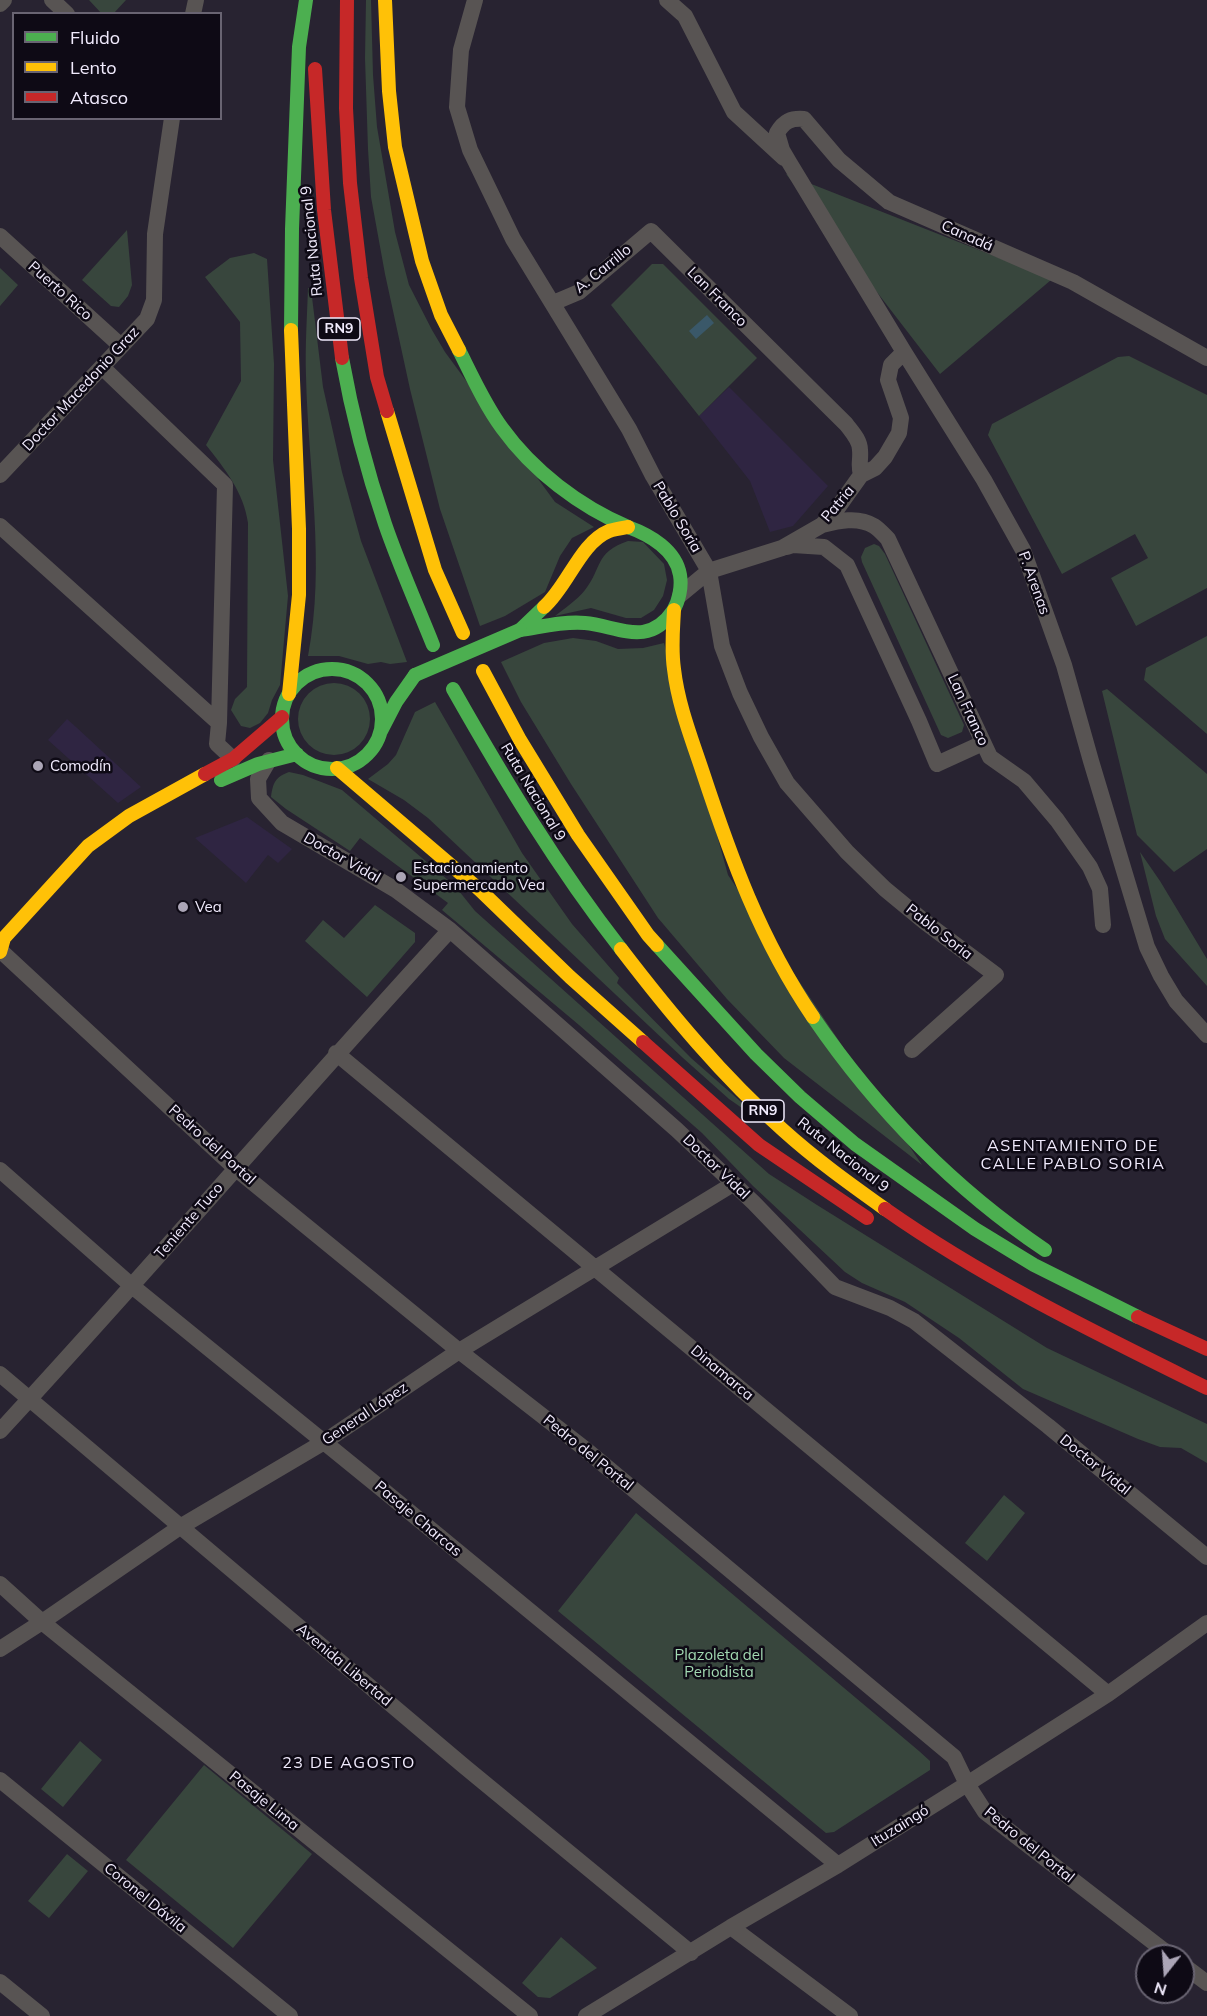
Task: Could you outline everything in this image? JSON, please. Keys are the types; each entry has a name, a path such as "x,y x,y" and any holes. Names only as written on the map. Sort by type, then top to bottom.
{"main road":[{"path":"306,0 299,47 293,181 291,356 299,595 289,694 282,717 288,743 308,763 322,768 352,765 365,757 375,746 396,702 416,675"},
{"name":"Ruta Nacional 9","path":"313,0 318,131 324,206 342,351 373,483 433,645"},
{"name":"RN9","path":"347,0 346,108 350,183 361,278 377,377 435,570 463,633"},
{"path":"385,0 389,91 395,147 422,261 441,315 501,427 531,462 566,492 612,520 655,539 669,551 676,564 681,576 672,651 679,699 734,866 780,965 833,1047 866,1089 904,1130 995,1215 1061,1260"},
{"path":"520,630 548,604 590,544 609,531 628,527"},
{"path":"398,676 416,675 520,630 569,623 587,623 616,631 649,632 660,625 677,603"},
{"path":"289,694 297,683 308,675 321,670 348,671 361,678 372,688 379,702 382,717 381,732"},
{"name":"Ruta Nacional 9","path":"483,671 520,740 578,835 648,935 756,1054 800,1097 855,1144 975,1229 1044,1270 1112,1305 1207,1349"},
{"path":"361,678 380,677"},
{"name":"Ruta Nacional 9","path":"453,689 552,855 589,908 659,999 765,1113 807,1150 896,1216 968,1264 1089,1330 1207,1388"},
{"path":"0,951 4,938 88,846 129,816 233,759 282,717"},
{"path":"0,951 14,946 103,850 128,832 234,773 269,760 297,754"},
{"path":"337,768 480,890 570,977 759,1145 878,1226"},
{"path":"1080,1273 1187,1340"},
{"path":"973,1281 1013,1302 1089,1330"}],"street":[{"path":"0,4 4,0"},
{"path":"52,0 65,12"},
{"name":"Pablo Soria","path":"475,0 460,50 457,107 470,150 508,229 629,429 653,476 709,571 722,646 744,701 787,783 847,852 885,889 954,945 996,975 912,1050"},
{"path":"667,0 685,16 734,111 789,162"},
{"name":"Canadá","path":"789,162 782,150 777,133 781,126 789,120 804,119 839,160 889,202 1073,282 1207,358"},
{"name":"Doctor Macedonio Graz","path":"0,475 147,319 154,300 155,234 172,120"},
{"name":"P. Arenas","path":"789,162 984,480 1023,550 1064,665 1097,784 1147,947 1176,1001 1207,1035"},
{"name":"A. Carrillo","path":"553,303 579,292 651,231"},
{"name":"Lan Franco","path":"651,231 846,424 858,439 860,450 858,465 861,475"},
{"name":"Puerto Rico","path":"0,236 121,346"},
{"name":"Patria","path":"709,571 782,548 822,525 834,513 861,475 875,468 885,457 899,433 901,418 888,380 891,365 904,352"},
{"path":"102,367 225,485 217,744 233,759"},
{"name":"Lan Franco","path":"822,525 842,520 854,520 873,525 888,539 990,757 1024,781 1057,820 1090,867 1100,889 1103,925"},
{"path":"0,525 219,723"},
{"path":"655,539 692,557 709,571 677,603"},
{"path":"782,548 794,545 824,547 847,566 937,764 983,743"},
{"name":"Doctor Vidal","path":"269,760 258,779 259,798 282,823 396,890 450,930 642,1098 801,1250 835,1287 890,1308 915,1321 1048,1426 1207,1557"},
{"name":"Teniente Tuco","path":"0,1431 132,1286 336,1053 450,930"},
{"name":"Pedro del Portal","path":"0,951 235,1168 459,1351 585,1449 954,1757 967,1784 985,1812 1156,1944"},
{"name":"Dinamarca","path":"336,1053 1108,1694"},
{"name":"Pasaje Charcas","path":"0,1170 132,1286 838,1865"},
{"name":"General López","path":"0,1649 180,1527 324,1442 459,1351 733,1185"},
{"name":"Avenida Libertad","path":"0,1374 691,1953"},
{"name":"Pasaje Lima","path":"0,1584 42,1622 530,2016"},
{"name":"Ituzaingó","path":"586,2016 731,1927 838,1865 967,1784 1108,1694 1207,1623"},
{"name":"Coronel Dávila","path":"0,1780 290,2016"},
{"path":"731,1927 850,2016"},
{"path":"0,1982 42,2016"}],"shaded area":[{"path":"729,387 828,486 793,526 770,532 750,481 699,416"},
{"path":"67,719 141,787 118,803 48,740"},
{"path":"247,817 292,849 278,863 268,855 246,883 195,838"}],"green space":[{"path":"89,0 126,0 115,12 100,12"},
{"path":"366,0 371,0 377,127 395,232 409,285 445,352 555,502 594,527 572,538 560,556 545,592 505,616 480,626 440,509 410,389 385,274 371,197 365,58"},
{"path":"786,174 1050,278 1051,280 940,374"},
{"path":"127,230 132,285 128,296 119,307 111,306 82,280"},
{"path":"254,253 267,259 274,364 273,460 288,596 280,685 268,713 260,723 250,728 241,726 231,710 235,699 247,687 248,523 238,491 227,472 206,445 241,381 240,322 205,277 230,258"},
{"path":"652,264 663,264 757,358 699,416 611,305"},
{"path":"0,268 18,285 0,306"},
{"path":"308,288 311,289 323,387 342,472 361,541 407,662 368,664 339,656 308,656 316,587 316,551 307,411"},
{"path":"1129,356 1207,395 1207,588 1136,626 1111,578 1148,558 1135,534 1062,574 988,435 992,424 1118,357"},
{"path":"628,541 643,542 664,564 667,580 663,596 654,610 641,618 626,618 591,608 555,616 585,590 600,561 609,550"},
{"path":"874,544 879,546 885,554 964,725 962,732 948,738 941,735 862,562 861,557 865,548"},
{"path":"1207,636 1207,734 1144,680 1146,668"},
{"path":"573,638 596,641 618,649 643,648 664,643 728,875 922,1165 784,1058 727,999 658,918 571,784 521,702 501,662 544,643"},
{"path":"334,683 354,689 364,699 370,719 364,739 354,749 334,755 314,749 304,739 298,719 304,699 314,689"},
{"path":"1107,689 1207,774 1207,849 1174,872 1137,835 1102,691"},
{"path":"435,702 522,853 572,924 619,978 617,983 691,1058 740,1101 752,1115 729,1099 683,1058 428,818 404,800 368,779 396,755 415,712"},
{"path":"289,772 342,790 455,886 475,911 769,1174 1047,1348 1207,1424 1207,1463 1181,1448 1160,1447 1138,1439 1023,1389 959,1338 905,1302 862,1283 845,1272 753,1186 702,1133 579,1025 442,910 448,903 360,838 350,851 271,797 276,781"},
{"path":"1140,852 1207,959 1207,986 1165,939 1156,916"},
{"path":"375,905 415,933 415,942 367,997 305,941 323,920 344,938"},
{"path":"1004,1495 1025,1513 987,1561 965,1543"},
{"name":"Plazoleta del Periodista","path":"636,1513 919,1751 930,1761 930,1770 834,1832 826,1833 558,1611"},
{"path":"80,1741 102,1760 63,1807 41,1789"},
{"path":"204,1765 312,1854 233,1948 126,1860"},
{"path":"67,1854 88,1871 49,1918 28,1901"},
{"path":"561,1937 597,1968 550,1998 538,1997 522,1983"}],"water":[{"path":"707,315 714,323 696,339 689,331"}],"traffic: fast":[{"path":"291,330 292,229 299,47 306,0"},
{"path":"459,350 496,419 528,459 575,498 628,527"},
{"path":"342,358 355,421 378,504 433,645"},
{"path":"544,607 520,630 585,623 643,632 663,622 673,611 678,598 681,580 678,566 661,545 645,534 628,527"},
{"path":"415,675 520,630"},
{"path":"332,669 351,673 367,684 378,700 382,719 378,738 367,754 351,765 332,769 313,765 297,754 286,738 282,719 286,700 297,684 313,673 332,669"},
{"path":"381,731 396,702 415,675"},
{"path":"453,689 532,822 597,918 621,949"},
{"path":"221,780 258,764 297,754"},
{"path":"657,945 756,1054 800,1097 855,1144 975,1229 1034,1265 1138,1317"},
{"path":"813,1017 863,1084 918,1145 979,1200 1045,1250"}],"traffic: slow":[{"path":"385,0 389,91 395,147 422,261 441,315 459,350"},
{"path":"289,694 299,595 299,529 291,330"},
{"path":"387,411 435,570 463,633"},
{"path":"544,607 590,545 609,531 628,527"},
{"path":"674,610 672,640 676,682 685,720 713,803 762,928 794,988 813,1017"},
{"path":"483,671 520,740 578,835 657,945"},
{"path":"337,768 480,890 570,977 643,1042"},
{"path":"0,952 4,938 88,846 129,816 205,774"},
{"path":"621,949 698,1044 761,1110 820,1161 885,1209"}],"traffic: jam":[{"path":"347,0 346,108 350,183 361,278 377,377 387,411"},
{"path":"315,69 324,210 342,358"},
{"path":"205,774 233,759 282,717"},
{"path":"643,1042 759,1145 867,1218"},
{"path":"885,1209 923,1235 1002,1282 1083,1326 1207,1388"},
{"path":"1138,1317 1207,1349"}],"place":[{"name":"Comodín","path":"38,766"},
{"name":"Estacionamiento Supermercado Vea","path":"401,877"},
{"name":"Vea","path":"183,907"}],"district":[{"name":"ASENTAMIENTO DE CALLE PABLO SORIA","path":"1073,1155"},
{"name":"23 DE AGOSTO","path":"349,1763"}]}
